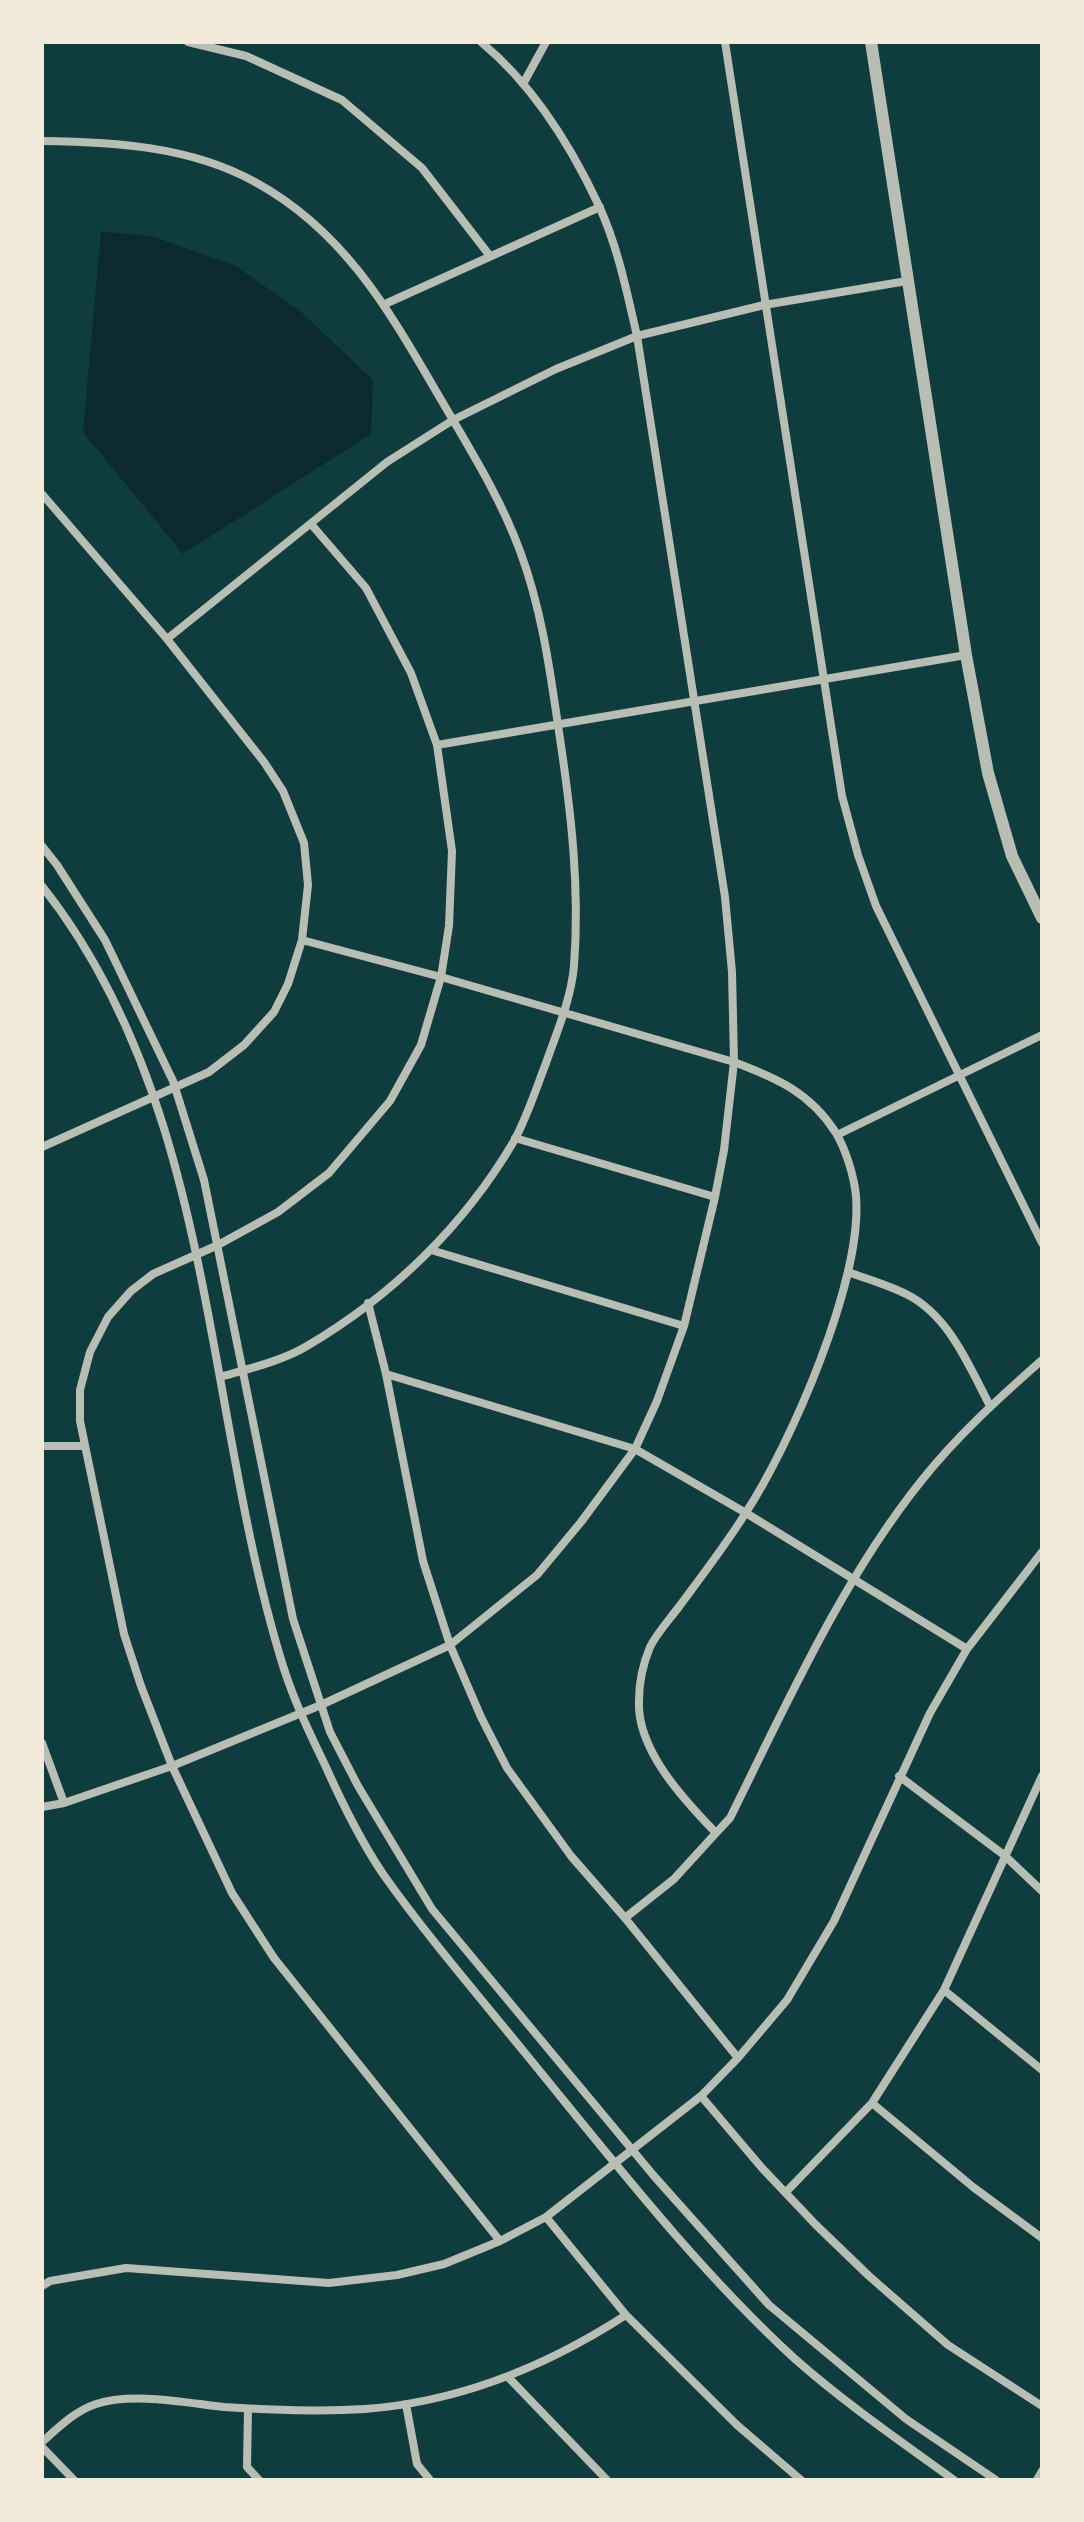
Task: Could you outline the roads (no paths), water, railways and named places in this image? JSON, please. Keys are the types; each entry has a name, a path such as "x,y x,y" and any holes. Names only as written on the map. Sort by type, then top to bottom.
{"street":[{"path":"188,42 246,56 342,100 422,168 490,256"},
{"path":"42,1807 64,1803 172,1766 321,1705 450,1645 537,1575 635,1449 657,1401 684,1326 724,1150 734,1062 730,946 637,336 618,260 600,207 568,148 523,84 481,42"},
{"path":"523,84 546,42"},
{"path":"725,42 842,796 858,855 889,934 1042,1243"},
{"path":"871,42 966,655 988,773 1012,856 1042,918"},
{"path":"42,141 146,146 215,164 254,181 293,207 334,242 385,304 500,502 522,555 546,640 573,823 577,873 574,971 564,1013 515,1138 467,1210 405,1277 304,1348 220,1377"},
{"path":"385,304 600,207"},
{"path":"167,639 387,462 453,420 556,369 637,336 764,305 907,281"},
{"path":"42,494 167,639 264,762 283,791 304,843 308,885 302,940 288,984 274,1012 244,1045 209,1072 42,1148"},
{"path":"311,524 366,588 411,673 437,745 452,851 449,926 441,977 421,1045 390,1101 329,1173 278,1212 218,1245 153,1274 131,1291 108,1317 90,1352 80,1390 80,1421 124,1634 172,1766 232,1893 274,1958 500,2241"},
{"path":"437,745 966,655"},
{"path":"42,846 105,940 175,1087 204,1180 293,1619 330,1732 358,1786 432,1909 632,2149 769,2305 906,2419 996,2480"},
{"path":"42,886 78,936 102,982 170,1143 258,1568 284,1668 300,1713 351,1820 380,1870 416,1919 615,2163 742,2307 797,2361 863,2415 954,2480"},
{"path":"302,940 441,977 734,1062 778,1078 820,1111 837,1135 853,1175 856,1197 848,1272 821,1355 792,1425 746,1513 651,1644 641,1672 638,1704 649,1750 716,1833"},
{"path":"837,1135 1042,1035"},
{"path":"515,1138 715,1197"},
{"path":"431,1250 684,1326"},
{"path":"848,1272 907,1294 923,1304 952,1337 990,1406"},
{"path":"368,1303 386,1374 423,1561 450,1645 481,1717 507,1768 571,1856 738,2058"},
{"path":"625,1918 674,1879 730,1818 854,1579 922,1479 990,1406 1042,1360"},
{"path":"386,1374 635,1449 746,1513 967,1649"},
{"path":"42,1446 84,1446"},
{"path":"42,2286 50,2281 126,2268 329,2283 397,2275 444,2264 500,2241 546,2217 701,2096 787,2000 834,1921 930,1713 967,1649 1042,1552"},
{"path":"42,1743 64,1803"},
{"path":"899,1776 1004,1855 1042,1891"},
{"path":"786,2192 872,2103 944,1990 1042,1776"},
{"path":"944,1990 1042,2070"},
{"path":"701,2096 762,2168 846,2254 948,2345 1042,2406"},
{"path":"872,2103 973,2187 1042,2238"},
{"path":"546,2217 626,2315 737,2425 801,2480"},
{"path":"74,2480 42,2445 71,2416 100,2402 138,2399 248,2409 325,2410 429,2401 508,2377 582,2342 626,2315"},
{"path":"508,2377 607,2480"},
{"path":"406,2404 417,2464 430,2480"},
{"path":"248,2409 247,2467 259,2480"},
{"path":"1037,2480 1042,2471"}],"water":[{"path":"101,231 154,237 234,265 299,310 373,380 371,434 183,554 83,432"}]}
